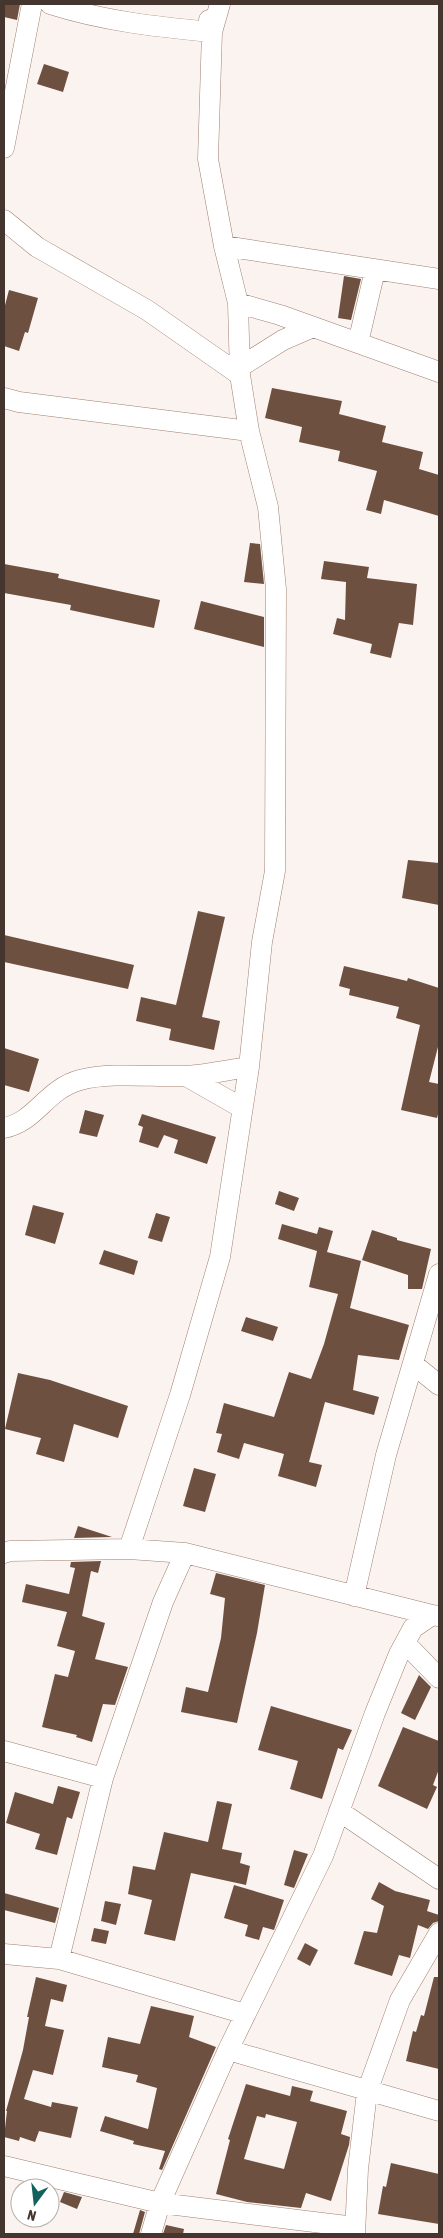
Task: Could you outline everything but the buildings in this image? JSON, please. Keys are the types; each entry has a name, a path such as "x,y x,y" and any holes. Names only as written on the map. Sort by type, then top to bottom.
{"street":[{"path":"4,148 32,4"},
{"path":"50,4 86,15 148,26 212,32"},
{"path":"129,1549 180,1395 220,1257 249,1067 262,942 275,871 276,598 268,507 249,431 240,371 238,303 224,246 208,158 212,32 206,4"},
{"path":"212,32 220,4"},
{"path":"4,220 37,247 147,310 240,371"},
{"path":"224,246 439,279"},
{"path":"358,343 375,270"},
{"path":"238,303 280,315 439,372"},
{"path":"240,371 283,340 313,327"},
{"path":"4,398 19,402 249,431"},
{"path":"4,1128 14,1126 34,1113 60,1087 81,1079 186,1076 249,1067"},
{"path":"186,1076 242,1108"},
{"path":"354,1596 382,1472 439,1274"},
{"path":"413,1364 439,1385"},
{"path":"4,1553 10,1551 129,1549 185,1553 436,1615"},
{"path":"59,1959 103,1778 163,1602 185,1553"},
{"path":"151,2234 160,2203 228,2050 323,1856 375,1713 405,1643 413,1628 436,1615"},
{"path":"405,1643 439,1678"},
{"path":"4,1751 103,1778"},
{"path":"339,1811 439,1879"},
{"path":"4,2166 160,2203 355,2231 358,2169 367,2092 400,2000 439,1933"},
{"path":"4,1954 59,1959 245,2014"},
{"path":"228,2050 367,2092 439,2111"}]}
